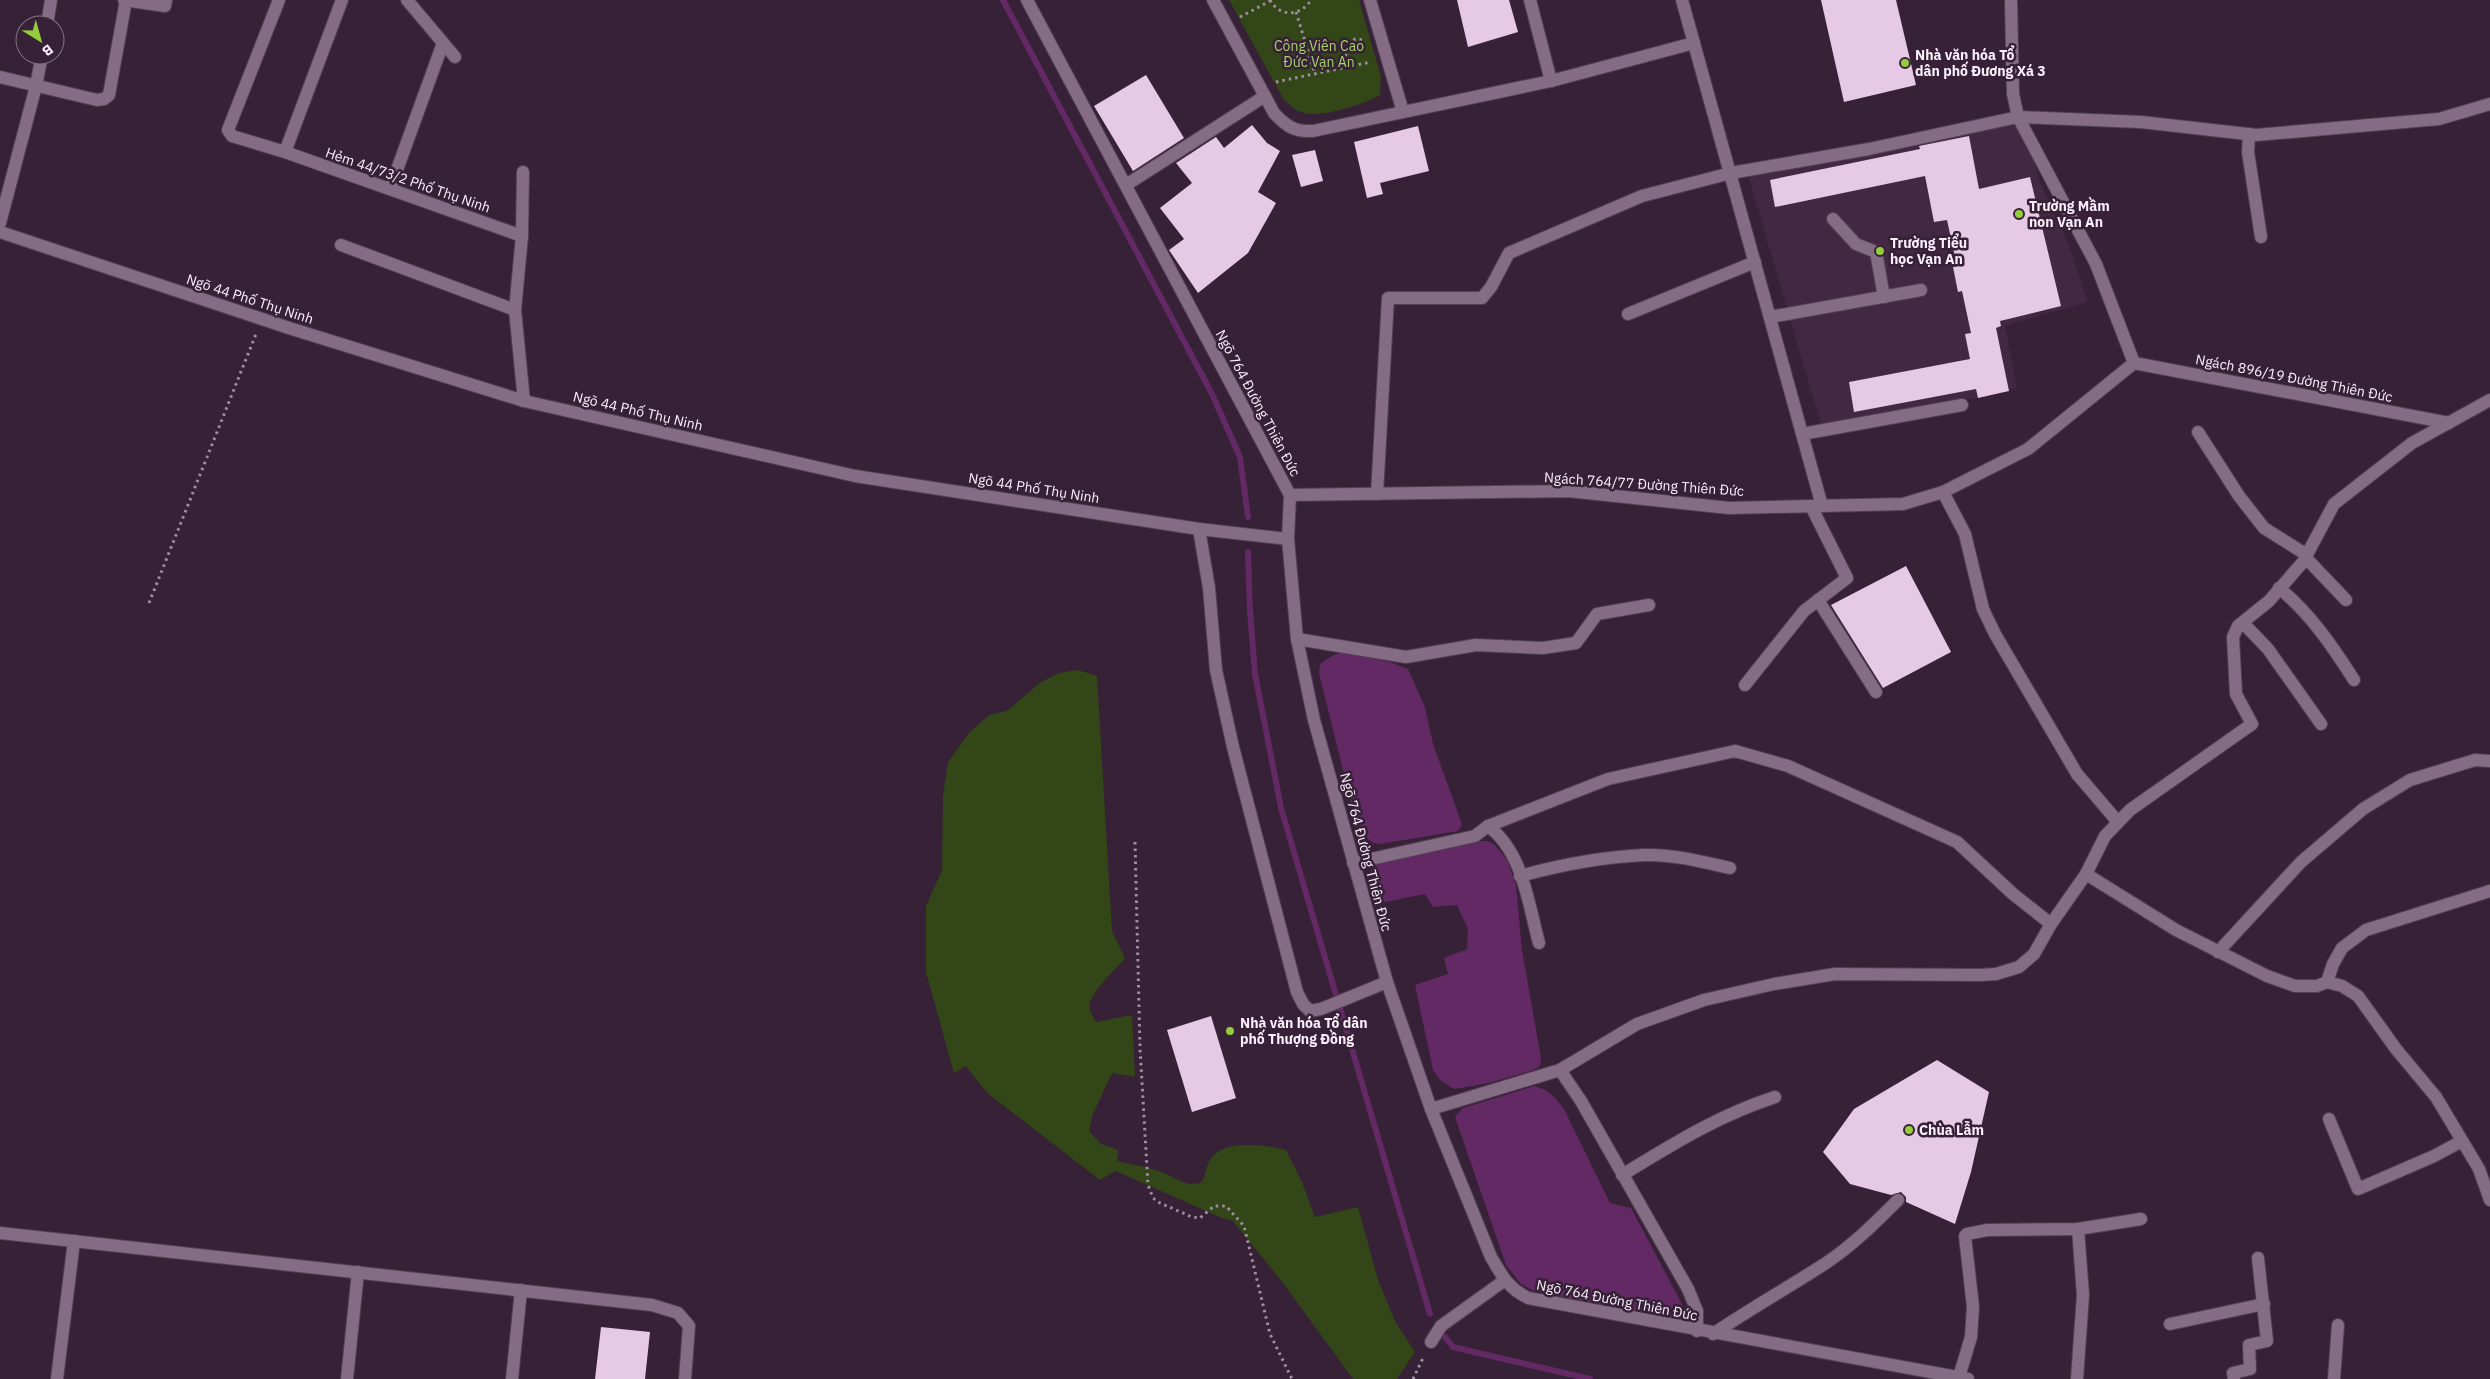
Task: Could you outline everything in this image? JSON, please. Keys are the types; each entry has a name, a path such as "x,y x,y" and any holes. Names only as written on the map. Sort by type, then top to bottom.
{"street":[{"path":"49,15 52,0"},
{"path":"0,77 96,100 104,99 109,95 125,0 165,6 166,0"},
{"name":"Hẻm 44/73/2 Phố Thụ Ninh","path":"279,0 228,130 239,140 285,152 522,236"},
{"path":"285,152 342,0"},
{"path":"407,0 455,57"},
{"name":"Ngõ 764 Đường Thiên Đức","path":"1027,0 1290,495 1288,539 1297,639 1314,720 1353,863 1387,982 1430,1109 1491,1257 1505,1280 1511,1288 1528,1298 1713,1334 1963,1378"},
{"path":"1213,0 1274,113 1286,126 1298,132 1314,131 1551,81 1694,43"},
{"path":"1370,0 1403,112"},
{"path":"1530,0 1551,81"},
{"path":"1682,0 1802,434 1816,506 1847,578 1804,611 1745,685"},
{"path":"2011,0 2013,94 2018,116 2096,264 2134,363"},
{"path":"390,189 443,43"},
{"path":"0,223 40,65"},
{"path":"1126,185 1265,96"},
{"path":"1377,494 1388,298 1482,298 1491,287 1508,253 1642,196 1731,173 1869,149 2018,116 2141,122 2249,134 2439,119 2490,104"},
{"path":"2249,134 2248,152 2261,237"},
{"path":"523,172 522,236 515,310 524,401"},
{"path":"1833,219 1856,244 1876,252 1884,297"},
{"name":"Ngõ 44 Phố Thụ Ninh","path":"0,232 262,319 524,401 855,476 1199,529 1288,539"},
{"path":"341,245 515,310"},
{"path":"1628,314 1755,262"},
{"path":"1770,317 1921,290"},
{"name":"Ngách 896/19 Đường Thiên Đức","path":"2134,363 2449,423"},
{"name":"Ngách 764/77 Đường Thiên Đức","path":"1290,495 1568,491 1729,508 1903,504 1943,492 2028,450 2134,363"},
{"path":"1430,1109 1560,1070 1637,1024 1704,1000 1774,984 1835,974 1980,975 1996,974 2020,967 2034,954 2051,924 2086,874 2106,836 2118,822 2130,810 2252,724 2236,694 2233,637 2243,623 2269,601 2307,556 2334,504 2412,443 2490,400"},
{"path":"1802,434 1962,405"},
{"path":"2198,432 2239,496 2264,528 2307,556 2346,600"},
{"path":"1943,492 1965,534 1983,609 1995,634 2077,774 2118,822"},
{"path":"1199,529 1209,588 1216,670 1234,748 1297,992 1303,1004 1310,1011 1321,1009 1387,982"},
{"path":"2279,588 2294,600 2310,618 2354,680"},
{"path":"1818,600 1876,692"},
{"path":"1297,639 1406,657 1476,646 1543,648 1576,643 1597,614 1649,605"},
{"path":"2243,623 2268,649 2321,724"},
{"path":"1353,863 1475,836 1488,826 1608,779 1735,751 1788,766 1957,842 2013,894 2051,924"},
{"path":"2218,952 2301,862 2363,809 2410,780 2475,760 2490,761"},
{"path":"1488,826 1499,835 1509,848 1520,876 1539,943"},
{"path":"1520,876 1558,865 1645,855 1692,860 1730,868"},
{"path":"2086,874 2176,930 2218,952 2295,986 2317,986 2327,982 2342,986 2358,996 2396,1049 2436,1097 2479,1168 2490,1200"},
{"path":"2327,982 2333,964 2342,948 2366,930 2490,891"},
{"path":"1560,1070 1581,1101 1688,1288 1697,1311 1697,1330"},
{"path":"1622,1175 1711,1122 1740,1108 1775,1097"},
{"path":"2329,1119 2358,1188 2434,1156 2462,1140"},
{"path":"1713,1334 1758,1303 1826,1263 1862,1236 1898,1200"},
{"path":"1963,1378 1971,1337 1973,1307 1965,1236 1967,1234 1987,1230 2078,1229 2141,1220"},
{"path":"2077,1379 2083,1295 2078,1229"},
{"path":"0,1233 652,1305 678,1313 689,1326 685,1379"},
{"path":"57,1379 74,1241"},
{"path":"2234,1379 2233,1373 2250,1369 2249,1345 2266,1341 2264,1304 2258,1258"},
{"path":"347,1379 358,1272"},
{"path":"1431,1342 1441,1326 1505,1280"},
{"path":"512,1379 521,1290"},
{"path":"2170,1324 2264,1304"},
{"path":"2334,1379 2338,1325"}],"path":[{"path":"1240,17 1270,0 1278,10 1296,12 1306,7 1311,0"},
{"path":"1296,12 1315,74"},
{"path":"1354,66 1345,54 1347,45 1359,38 1368,41"},
{"path":"1276,82 1374,62"},
{"path":"149,604 262,319"},
{"path":"1135,842 1140,1048 1148,1185 1153,1198 1176,1212 1200,1218 1214,1206 1226,1206 1244,1226 1270,1334 1292,1379"},
{"path":"1413,1379 1431,1342"}],"shaded area":[{"name":"Trường Tiểu học Vạn An","path":"2013,123 2028,142 2040,182 2069,245 2088,302 2005,326 2017,388 1978,398 1821,425 1748,175"},
{"path":"1344,652 1390,662 1408,669 1425,707 1433,744 1462,824 1458,831 1380,844 1373,843 1358,831 1319,673 1320,664 1331,656"},
{"path":"1472,841 1487,841 1494,844 1507,860 1516,885 1522,950 1541,1058 1540,1066 1534,1070 1489,1083 1454,1089 1440,1080 1433,1070 1415,985 1448,974 1444,958 1467,949 1468,929 1457,905 1433,907 1425,894 1380,903 1371,879 1371,870 1380,861"},
{"path":"1535,1086 1551,1094 1564,1109 1610,1203 1631,1208 1682,1304 1681,1312 1677,1318 1672,1320 1534,1291 1521,1284 1506,1265 1455,1117 1463,1108"}],"green space":[{"name":"Công Viên Cao Đức Vạn An","path":"1229,0 1359,0 1381,77 1380,95 1354,106 1321,114 1311,114 1296,110 1284,100"},
{"path":"1078,670 1097,676 1112,931 1125,958 1095,992 1090,1008 1096,1022 1132,1015 1135,1077 1112,1073 1093,1114 1089,1131 1101,1144 1118,1150 1117,1161 1158,1171 1191,1184 1202,1182 1212,1157 1219,1151 1227,1148 1258,1145 1286,1150 1302,1182 1315,1217 1358,1207 1378,1280 1395,1321 1415,1352 1397,1379 1353,1379 1283,1283 1232,1220 1222,1218 1116,1171 1100,1180 987,1093 966,1066 954,1073 926,972 926,906 942,870 943,796 948,762 969,733 989,715 1007,711 1041,682 1059,673"}],"building":[{"path":"1457,0 1509,0 1518,32 1468,47"},
{"path":"1821,0 1896,0 1916,85 1844,102"},
{"path":"1146,75 1184,138 1133,171 1094,106"},
{"path":"1252,125 1267,143 1280,151 1258,192 1276,203 1248,253 1198,293 1169,250 1184,239 1160,208 1192,183 1176,163 1216,137 1224,148"},
{"path":"1418,126 1429,171 1380,183 1383,194 1367,198 1354,142"},
{"path":"1969,136 1979,189 2030,177 2061,306 2000,321 2001,326 1996,328 2009,391 1978,398 1976,389 1854,412 1849,382 1970,359 1965,334 1971,333 1962,291 1958,292 1953,267 1957,266 1947,220 1934,222 1925,176 1775,207 1770,180 1920,149 1919,146"},
{"path":"1315,150 1323,181 1301,187 1292,155"},
{"path":"1906,566 1951,652 1883,688 1831,605"},
{"path":"1211,1016 1236,1098 1192,1112 1167,1030"},
{"name":"Chùa Lẫm","path":"1937,1060 1989,1092 1971,1172 1955,1224 1906,1202 1906,1197 1901,1192 1891,1195 1850,1184 1823,1152 1854,1109"},
{"path":"601,1327 650,1332 645,1379 595,1379"}],"waterway":[{"path":"1003,0 1212,394 1240,457 1248,517"},
{"path":"1248,552 1255,674 1281,808 1430,1314"},
{"path":"1445,1337 1453,1347 1590,1379"}],"place":[{"name":"Nhà văn hóa Tổ dân phố Đương Xá 3","path":"1905,63"},
{"name":"Trường Mầm non Vạn An","path":"2019,214"},
{"name":"Trường Tiểu học Vạn An","path":"1880,251"},
{"name":"Nhà văn hóa Tổ dân phố Thượng Đồng","path":"1230,1031"},
{"name":"Chùa Lẫm","path":"1909,1130"}]}
